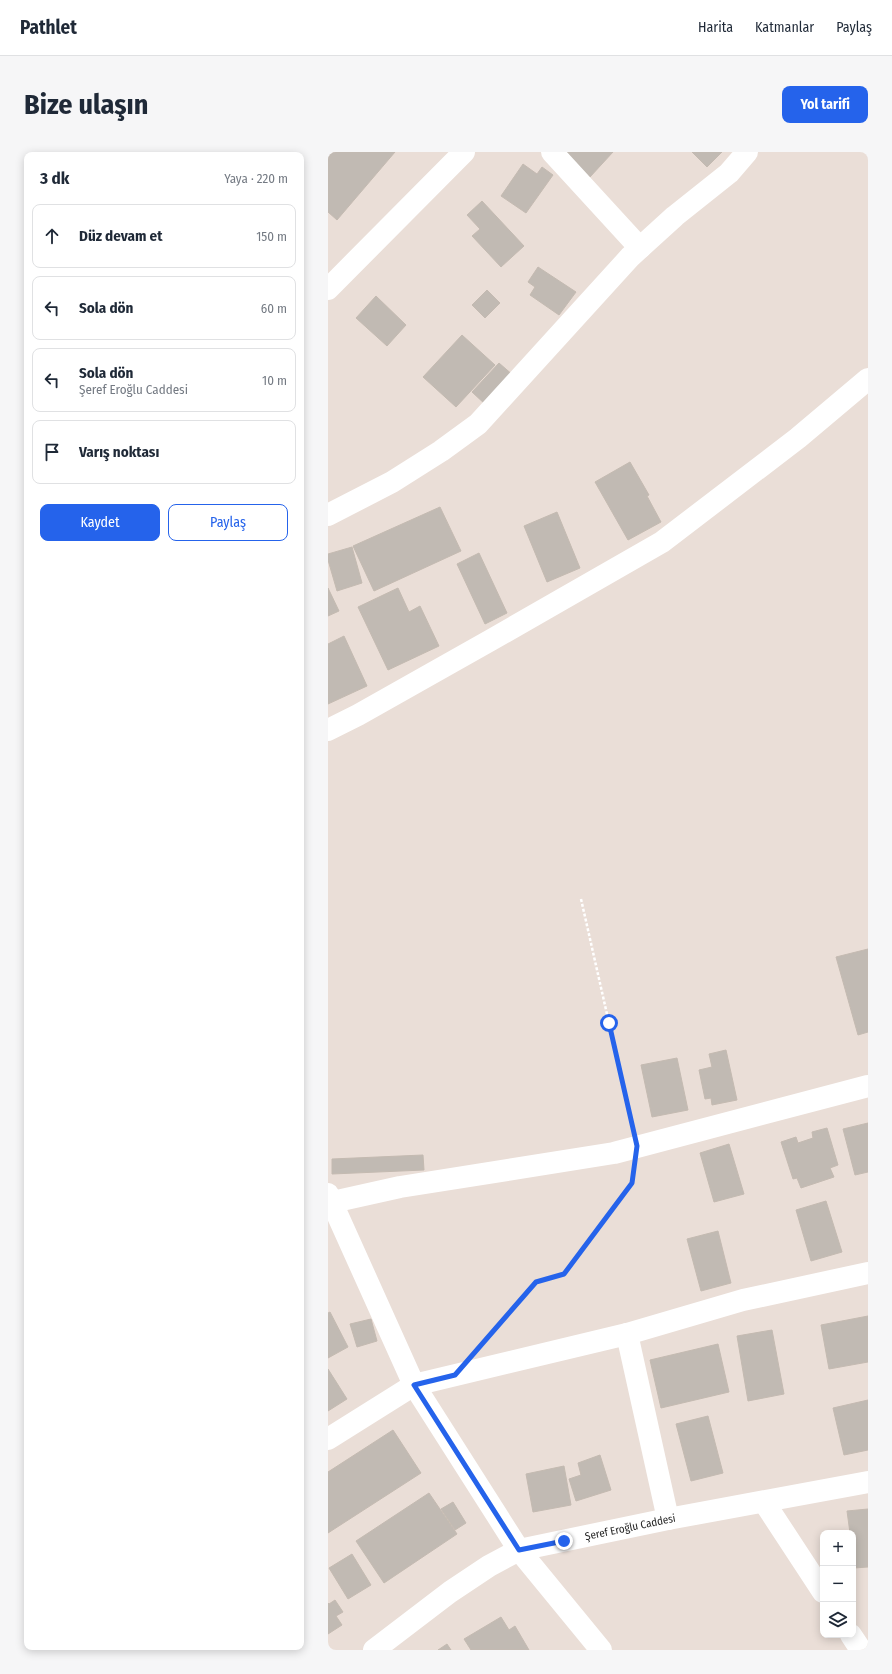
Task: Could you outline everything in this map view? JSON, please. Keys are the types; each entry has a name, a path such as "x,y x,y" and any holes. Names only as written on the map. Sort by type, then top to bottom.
{"street":[{"path":"328,289 464,152"},
{"path":"552,152 640,248"},
{"path":"328,515 392,482 441,451 478,424 619,269 675,216 729,173 747,152"},
{"path":"328,730 438,670 662,542 864,386"},
{"path":"601,1650 519,1550 414,1385 329,1200 614,1152 868,1086"},
{"path":"328,1439 414,1385 627,1334 743,1300 868,1273"},
{"path":"627,1334 668,1519"},
{"name":"Şeref Eroğlu Caddesi","path":"374,1650 450,1592 488,1566 519,1550 668,1519 868,1482"},
{"path":"764,1502 820,1587"},
{"path":"853,1638 861,1650"}],"path":[{"path":"455,1375 536,1282 564,1274 632,1183 637,1146 581,899"}],"building":[{"path":"330,152 395,152 337,220 328,212 328,154"},
{"path":"564,152 613,152 590,177"},
{"path":"692,152 722,152 707,167"},
{"path":"523,164 537,174 542,167 553,175 526,213 501,196"},
{"path":"482,201 524,246 501,267 472,236 480,229 467,215"},
{"path":"538,267 576,292 559,315 530,295 535,287 528,282"},
{"path":"487,290 500,303 485,318 472,305"},
{"path":"376,296 406,325 387,346 356,318"},
{"path":"462,335 495,365 456,407 423,377"},
{"path":"499,363 514,376 486,405 472,392"},
{"path":"630,462 649,495 647,496 661,522 628,540 595,482"},
{"path":"440,507 461,551 374,591 353,546"},
{"path":"557,512 580,568 547,582 524,526"},
{"path":"352,547 362,583 337,591 328,560 328,554"},
{"path":"479,553 507,613 485,624 457,564"},
{"path":"328,588 339,611 328,616"},
{"path":"398,588 409,612 420,606 439,646 388,670 358,607"},
{"path":"344,636 367,686 328,704 328,644"},
{"path":"868,949 868,1032 858,1035 836,957"},
{"path":"726,1050 737,1100 712,1105 711,1098 705,1099 699,1070 712,1067 709,1054"},
{"path":"677,1058 688,1110 652,1117 641,1065"},
{"path":"868,1123 868,1172 855,1175 843,1129"},
{"path":"827,1128 838,1165 830,1168 834,1177 801,1188 797,1178 793,1179 781,1142 796,1137 798,1143 813,1138 812,1132"},
{"path":"729,1144 744,1194 714,1202 700,1153"},
{"path":"423,1155 424,1170 332,1174 332,1159"},
{"path":"826,1201 842,1252 811,1261 796,1210"},
{"path":"718,1231 731,1283 701,1291 687,1239"},
{"path":"330,1312 348,1347 328,1358 328,1313"},
{"path":"868,1316 868,1362 829,1369 821,1325"},
{"path":"371,1319 377,1341 357,1347 350,1324"},
{"path":"772,1330 784,1394 748,1401 737,1336"},
{"path":"718,1344 729,1392 661,1408 650,1360"},
{"path":"328,1369 347,1399 328,1411"},
{"path":"868,1400 868,1450 844,1455 833,1408"},
{"path":"708,1416 723,1473 691,1481 676,1424"},
{"path":"393,1430 421,1473 328,1533 328,1472"},
{"path":"600,1455 611,1490 576,1501 569,1479 581,1475 578,1463"},
{"path":"564,1466 571,1505 533,1512 526,1474"},
{"path":"429,1493 457,1534 384,1583 356,1541"},
{"path":"453,1502 466,1523 455,1530 441,1509"},
{"path":"868,1509 868,1567 856,1568 856,1530 850,1530 847,1511"},
{"path":"352,1554 371,1585 348,1599 329,1568"},
{"path":"335,1600 343,1612 336,1616 342,1625 328,1634 328,1603 329,1604"},
{"path":"501,1617 509,1630 515,1626 529,1650 471,1650 464,1639"},
{"path":"447,1644 451,1650 438,1650"}],"route":[{"path":"564,1541 519,1550 414,1385 455,1375 536,1282 564,1274 632,1183 637,1146 609,1023"}]}
